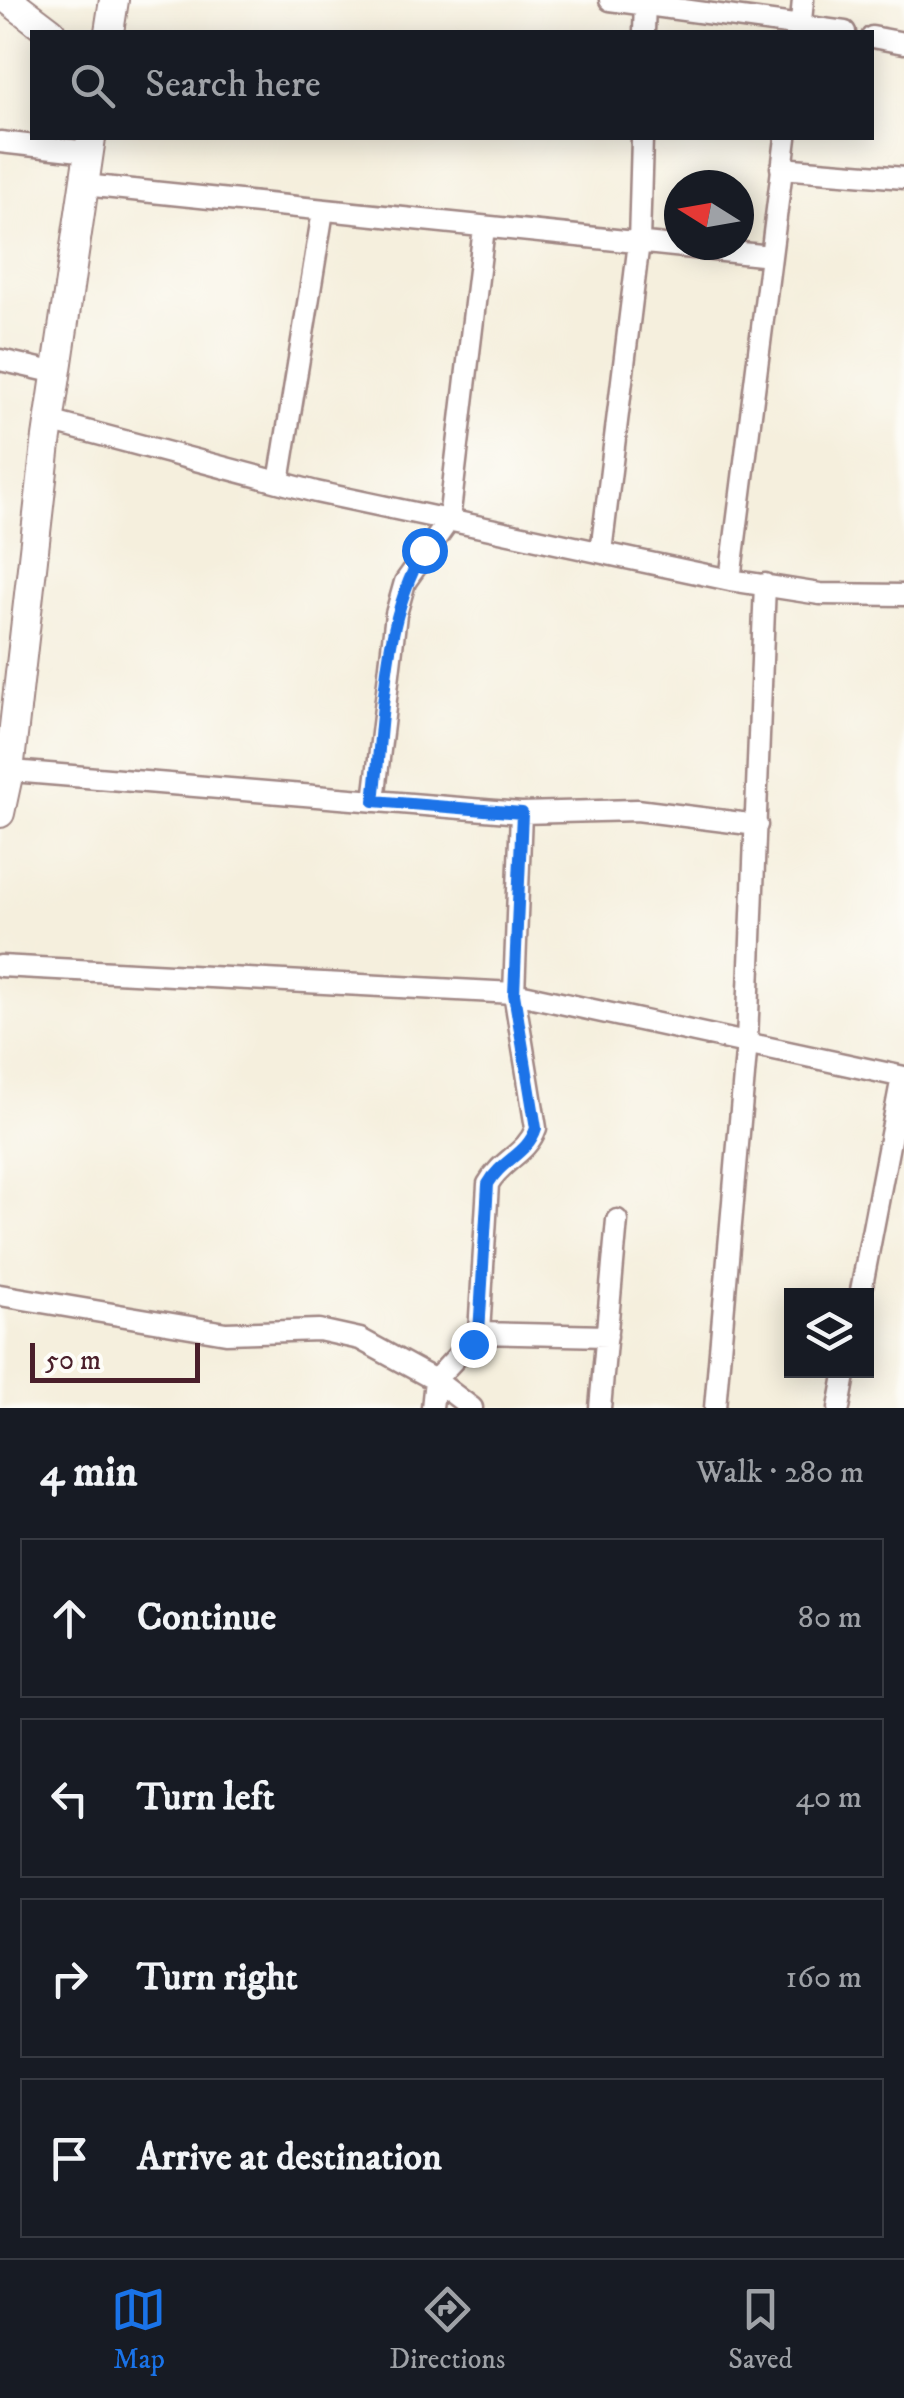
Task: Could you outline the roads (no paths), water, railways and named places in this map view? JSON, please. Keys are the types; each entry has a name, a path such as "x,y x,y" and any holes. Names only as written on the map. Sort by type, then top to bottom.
{"street":[{"path":"9,0 48,30"},
{"path":"109,30 114,0"},
{"path":"610,0 800,29 803,0"},
{"path":"644,30 645,3"},
{"path":"874,37 904,43"},
{"path":"601,552 639,242 642,140"},
{"path":"730,580 786,140"},
{"path":"0,142 90,145 56,373 0,813"},
{"path":"782,168 904,178"},
{"path":"84,185 771,256"},
{"path":"279,482 323,210"},
{"path":"374,801 396,614 405,582 449,520 484,228"},
{"path":"0,360 56,373"},
{"path":"50,421 279,482 730,580 820,594 904,594"},
{"path":"715,1408 746,1041 765,584"},
{"path":"5,770 522,813 637,810 757,824"},
{"path":"432,1408 435,1380 479,1333 488,1184 497,1167 530,1145 536,1128 514,994 522,813"},
{"path":"0,966 514,994 903,1077 862,1288"},
{"path":"600,1408 617,1220"},
{"path":"0,1295 226,1333 319,1330 360,1339 435,1380 472,1408"},
{"path":"479,1333 607,1336"},
{"path":"839,1408 845,1378"}]}
